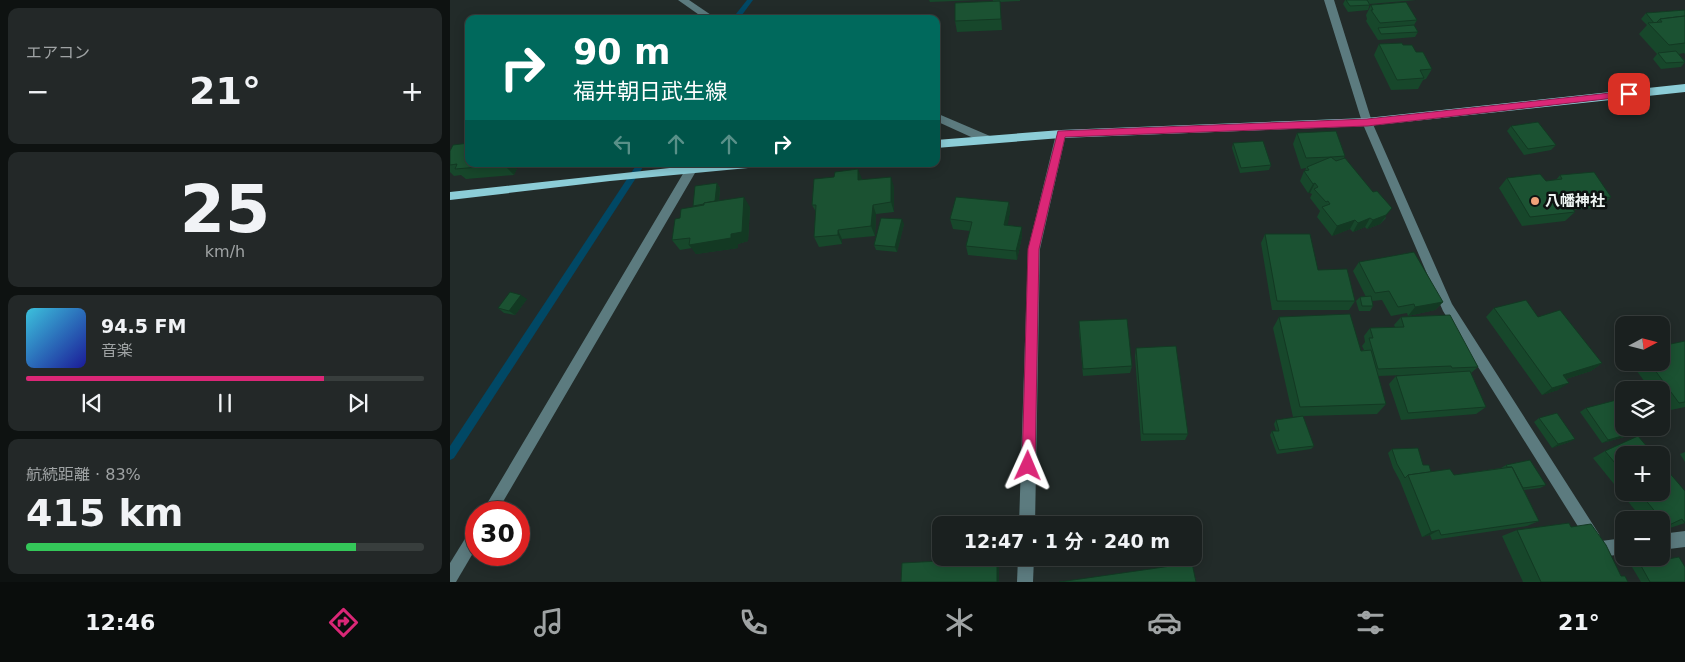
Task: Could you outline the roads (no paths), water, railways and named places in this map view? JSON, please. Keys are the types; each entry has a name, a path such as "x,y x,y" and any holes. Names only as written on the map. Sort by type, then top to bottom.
{"main road":[{"path":"940,144 1061,134 1367,122 1685,88"},
{"path":"450,196 610,177 720,167"}],"street":[{"path":"683,0 706,15"},
{"path":"1328,0 1367,122 1447,307 1610,566"},
{"path":"940,119 986,139"},
{"path":"1027,516 1034,249 1061,134"},
{"path":"495,501 691,170"},
{"path":"1670,541 1685,539"},
{"path":"1600,549 1615,547"},
{"path":"450,578 465,553"},
{"path":"1025,582 1026,566"}],"waterway":[{"path":"738,15 750,0"},
{"path":"450,455 639,167"}],"place":[{"name":"八幡神社","path":"1535,201"}]}
